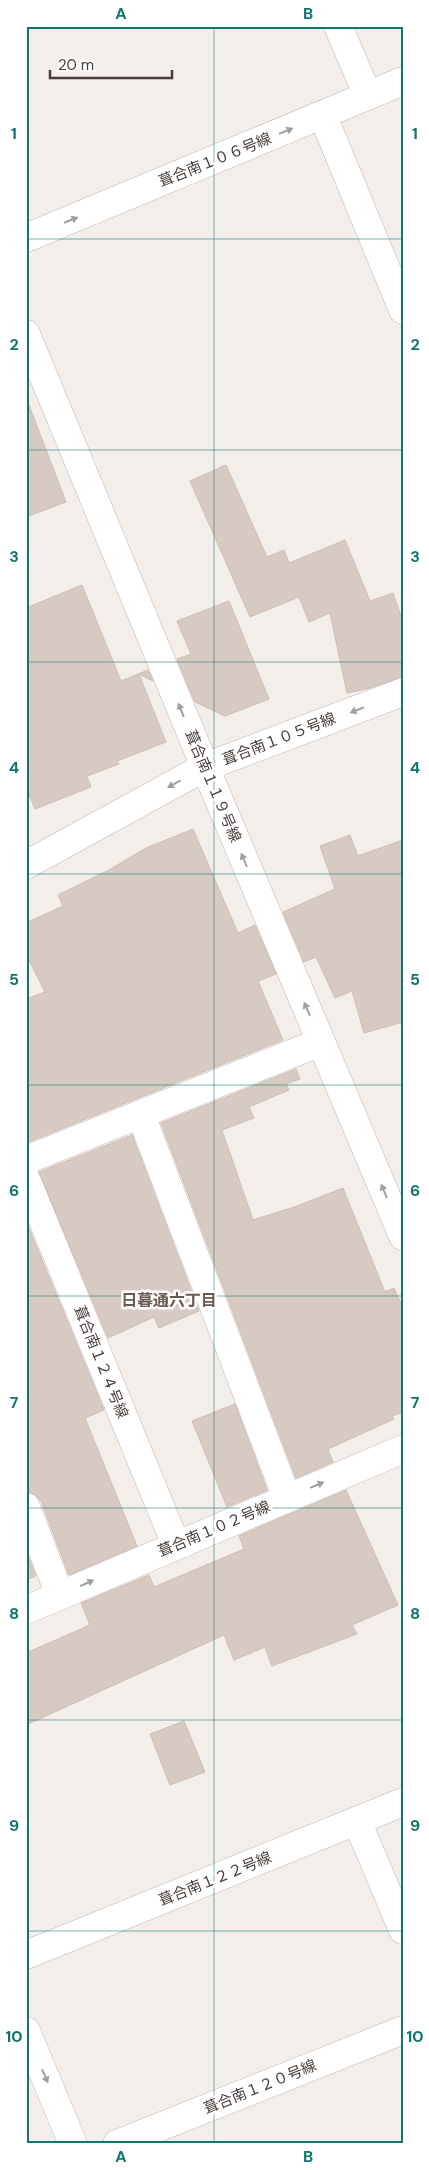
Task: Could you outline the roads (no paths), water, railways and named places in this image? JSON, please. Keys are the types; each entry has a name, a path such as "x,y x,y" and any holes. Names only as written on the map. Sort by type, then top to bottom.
{"street":[{"path":"338,26 368,96"},
{"name":"葺合南１０６号線","path":"26,238 323,116 403,81"},
{"path":"323,116 401,300"},
{"name":"葺合南１１９号線","path":"26,334 205,767 403,1236"},
{"name":"葺合南１０５号線","path":"26,865 205,767 403,692"},
{"path":"26,1160 321,1042"},
{"path":"141,1115 287,1498"},
{"name":"葺合南１２４号線","path":"26,1179 176,1544"},
{"name":"葺合南１０２号線","path":"26,1610 176,1544 403,1449"},
{"path":"26,1507 60,1595"},
{"name":"葺合南１２２号線","path":"26,1955 403,1802"},
{"path":"357,1821 403,1930"},
{"name":"葺合南１２０号線","path":"117,2144 403,2030"},
{"path":"26,2031 73,2144"}],"district":[{"name":"日暮通六丁目","path":"169,1300"}]}
